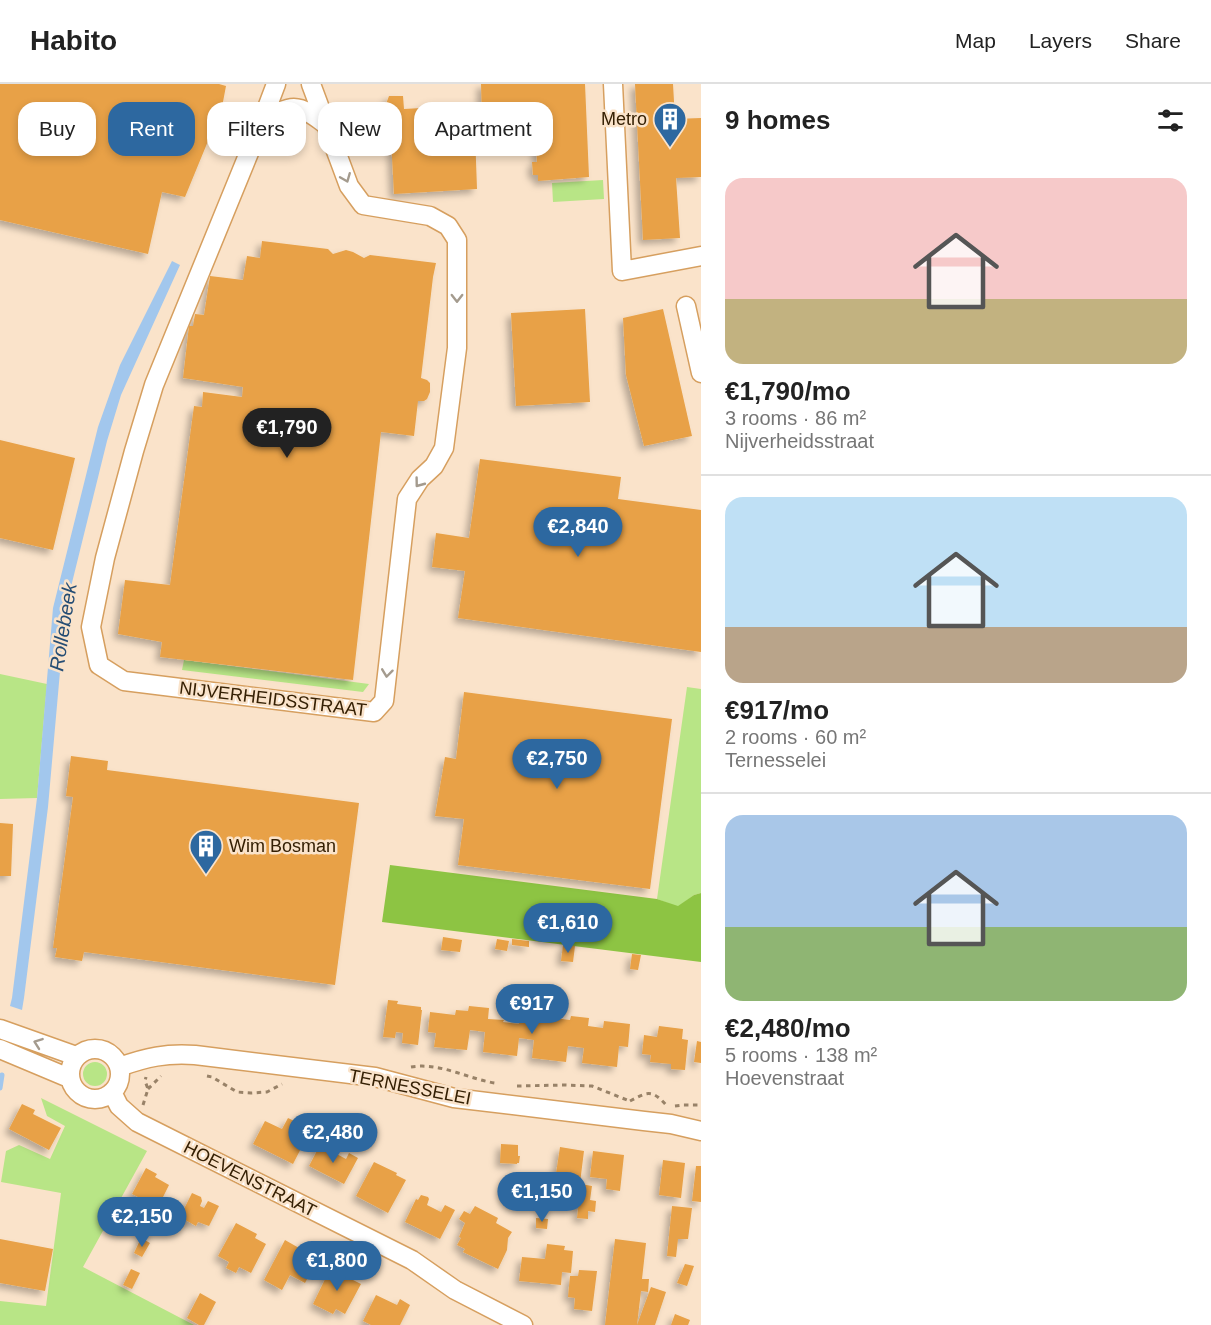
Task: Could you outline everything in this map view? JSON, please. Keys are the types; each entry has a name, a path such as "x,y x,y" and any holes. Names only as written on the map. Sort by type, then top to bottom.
{"street":[{"name":"NIJVERHEIDSSTRAAT","path":"269,102 276,84"},
{"name":"NIJVERHEIDSSTRAAT","path":"311,84 318,104"},
{"path":"613,84 621,271 701,256"},
{"name":"NIJVERHEIDSSTRAAT","path":"248,156 154,385 134,452 105,558 91,627 99,665 124,681 374,712 384,701 407,499 420,479 434,466 444,448 457,348 457,240 448,226 429,216 363,205 349,186 337,156"},
{"path":"686,306 701,373"},
{"path":"0,1029 76,1056"},
{"path":"0,1048 69,1078"},
{"path":"100,1049 109,1053 119,1066 118,1085 105,1097 98,1099 83,1097 76,1092 69,1078 70,1066 76,1056 83,1051 100,1049"},
{"name":"TERNESSELEI","path":"119,1066 143,1058 175,1054 195,1055 375,1077 454,1098 671,1124 701,1131"},
{"name":"HOEVENSTRAAT","path":"112,1092 118,1106 137,1122 412,1260 455,1290 523,1325"}],"path":[{"path":"147,1075 148,1089"},
{"path":"137,1122 148,1089 161,1076"},
{"path":"630,1101 644,1094 653,1094 668,1107"}],"green space":[{"path":"603,180 604,199 553,202 552,183"},
{"path":"184,660 369,684 363,692 182,670"},
{"path":"0,674 47,684 37,798 0,799"},
{"path":"687,687 701,689 701,893 694,895 678,907 657,899"},
{"path":"390,865 657,899 678,906 701,893 701,962 382,922"},
{"path":"95,1062 100,1063 106,1069 106,1079 100,1085 95,1086 90,1085 84,1079 83,1074 84,1069 90,1063"},
{"path":"41,1098 147,1151 83,1267 194,1325 0,1325 0,1301 46,1306 61,1193 1,1182 6,1151 19,1145 50,1159 65,1126 47,1116"}],"water":[{"path":"172,261 180,265 121,395 107,441 68,599 48,807 22,1010 10,1006 37,798 53,608 98,427 120,365"}],"building":[{"path":"0,84 219,84 226,86 223,102 207,102 207,143 185,197 162,192 148,254 0,220"},
{"path":"481,84 585,84 589,177 538,181 538,175 533,175 532,162 537,162 537,156 553,156 553,102 482,102"},
{"name":"Metro","path":"635,84 673,84 675,119 701,118 701,177 676,178 680,238 643,240"},
{"path":"389,96 403,96 404,109 414,108 414,156 476,156 477,189 394,194 392,156 402,156 402,102 387,102"},
{"path":"262,241 328,249 333,254 346,250 364,258 370,255 436,263 421,378 430,383 430,392 427,399 418,401 414,436 381,432 353,680 160,657 162,642 118,634 125,580 170,585 194,406 202,407 203,392 242,397 243,387 183,378 189,326 193,326 195,314 204,315 210,276 243,280 247,256 260,258"},
{"path":"585,309 590,402 516,406 511,313"},
{"path":"663,309 692,436 644,446 626,375 623,318"},
{"path":"0,440 75,458 53,550 0,538"},
{"path":"480,459 621,477 618,499 701,510 701,652 458,618 465,571 432,567 436,533 469,538"},
{"path":"464,692 672,719 650,889 458,865 464,819 435,816 445,757 456,759"},
{"name":"Wim Bosman","path":"71,756 108,761 107,770 359,803 335,985 84,952 82,961 55,957 57,948 53,948 73,797 66,796"},
{"path":"0,823 13,824 11,876 0,876"},
{"path":"443,937 462,940 460,952 441,950"},
{"path":"497,939 509,941 507,951 495,949"},
{"path":"512,939 529,941 529,947 512,945"},
{"path":"563,945 575,946 573,962 561,961"},
{"path":"632,954 641,955 638,970 630,969"},
{"path":"388,1000 398,1001 397,1004 421,1007 418,1045 402,1043 403,1033 396,1032 395,1038 383,1037"},
{"path":"469,1006 489,1008 488,1019 519,1024 520,1013 570,1020 571,1016 589,1018 588,1026 603,1028 604,1021 630,1024 628,1047 619,1046 617,1067 582,1063 584,1048 568,1046 566,1062 532,1058 534,1040 519,1038 517,1056 483,1052 485,1032 470,1030 467,1050 434,1047 436,1033 428,1032 430,1012 455,1015 456,1010 468,1011"},
{"path":"659,1026 683,1029 682,1039 688,1040 685,1070 671,1069 671,1064 650,1062 651,1055 642,1054 644,1035 657,1037"},
{"path":"697,1041 701,1042 701,1063 694,1062"},
{"path":"22,1104 35,1110 33,1114 61,1128 49,1150 9,1129"},
{"path":"288,1118 311,1129 293,1164 253,1144 265,1121 282,1129"},
{"path":"501,1144 518,1145 519,1163 500,1163"},
{"path":"320,1145 346,1159 349,1153 358,1158 344,1184 309,1166"},
{"path":"560,1147 584,1151 580,1183 555,1180"},
{"path":"593,1151 624,1155 620,1191 606,1189 607,1179 590,1177"},
{"path":"663,1160 685,1163 681,1198 659,1195"},
{"path":"374,1162 406,1180 388,1213 356,1196"},
{"path":"696,1166 701,1166 701,1202 692,1201"},
{"path":"146,1168 157,1174 155,1177 169,1185 162,1199 167,1202 158,1222 132,1208 138,1197 132,1194"},
{"path":"581,1184 592,1186 590,1200 596,1201 595,1212 588,1211 588,1219 577,1218"},
{"path":"192,1193 201,1197 200,1206 204,1208 208,1201 219,1206 209,1226 198,1222 196,1226 180,1217"},
{"path":"421,1195 428,1197 427,1205 441,1212 445,1205 455,1210 440,1239 405,1222 416,1199 418,1200"},
{"path":"475,1206 498,1218 496,1223 512,1232 498,1269 463,1252 465,1249 457,1245 465,1223 459,1219 464,1211 470,1214"},
{"path":"672,1206 692,1208 688,1239 678,1239 676,1257 667,1256"},
{"path":"536,1218 548,1219 547,1229 536,1228"},
{"path":"236,1223 257,1234 255,1238 266,1244 251,1273 239,1267 236,1273 226,1268 229,1262 218,1256"},
{"path":"141,1238 150,1243 142,1257 134,1253"},
{"path":"0,1239 53,1249 45,1291 0,1283"},
{"path":"615,1239 646,1243 642,1279 649,1279 648,1292 641,1291 637,1325 605,1325"},
{"path":"285,1240 299,1248 297,1253 316,1262 305,1283 290,1275 282,1290 264,1280"},
{"path":"547,1244 565,1246 564,1250 573,1251 571,1273 562,1272 561,1285 519,1281 522,1257 545,1259"},
{"path":"685,1264 694,1266 687,1286 677,1283"},
{"path":"332,1265 343,1270 340,1276 361,1284 345,1314 336,1309 333,1314 313,1304"},
{"path":"131,1269 140,1273 132,1289 123,1285"},
{"path":"579,1270 597,1271 592,1311 574,1309 575,1298 568,1297 570,1276 578,1276"},
{"path":"651,1287 666,1292 655,1325 637,1325"},
{"path":"200,1293 216,1302 204,1325 199,1325 187,1318"},
{"path":"376,1295 397,1305 400,1299 410,1305 400,1325 371,1325 363,1321"},
{"path":"675,1314 690,1320 688,1325 671,1325"}],"waterway":[{"name":"Rollebeek","path":"0,1088 2,1075"}],"place":[{"name":"Metro","path":"670,148"},
{"name":"Wim Bosman","path":"206,875"}]}
